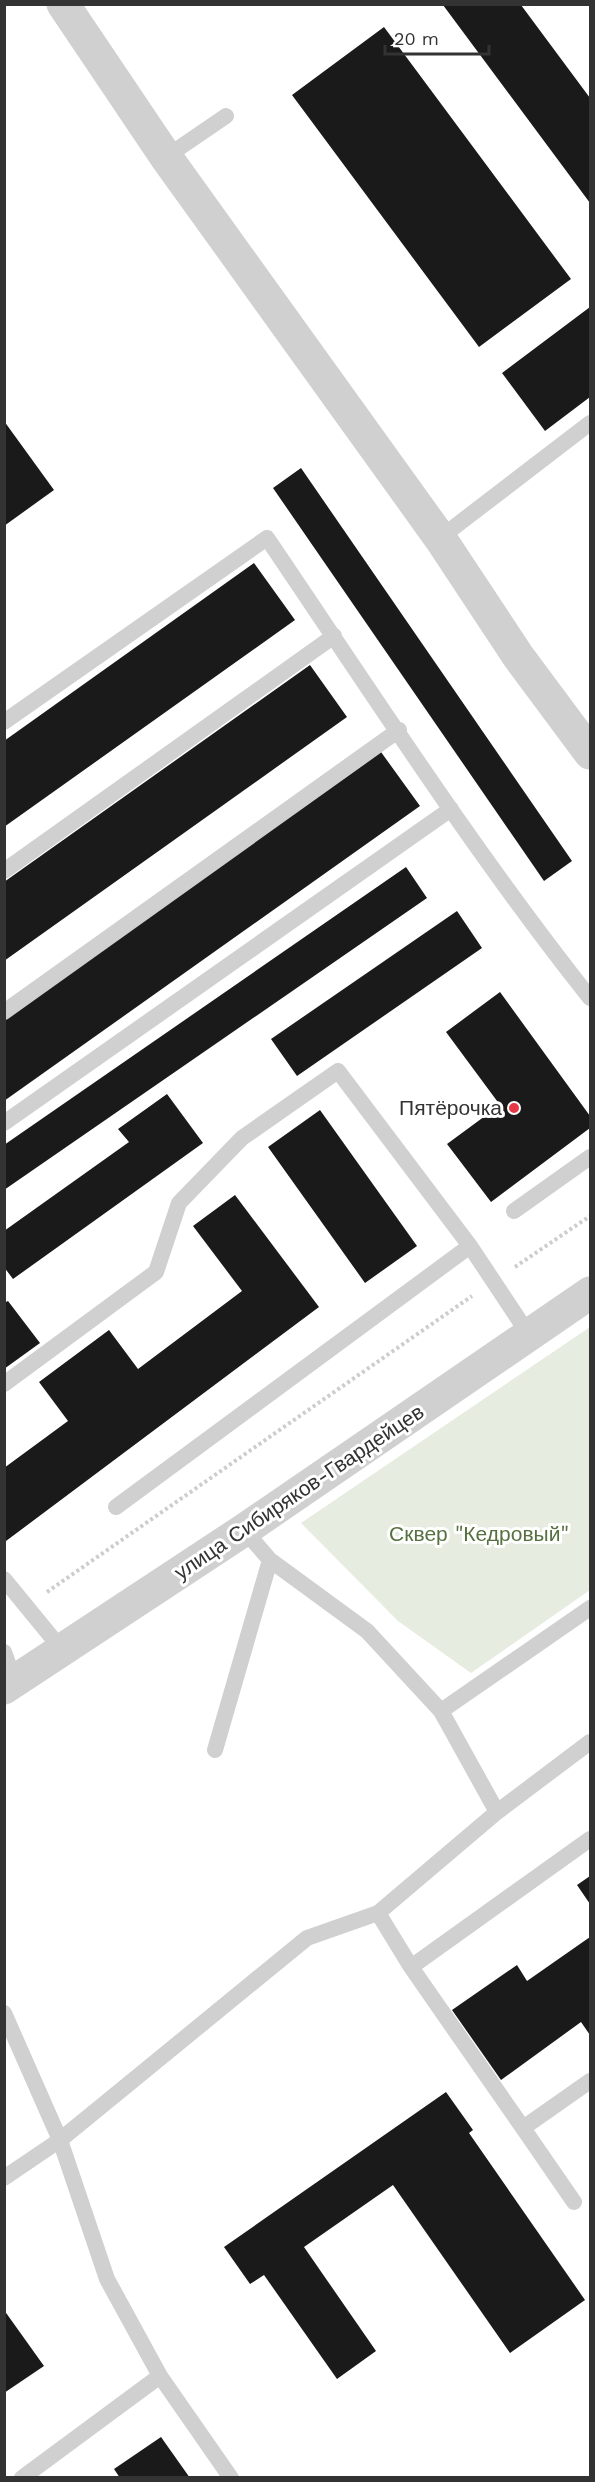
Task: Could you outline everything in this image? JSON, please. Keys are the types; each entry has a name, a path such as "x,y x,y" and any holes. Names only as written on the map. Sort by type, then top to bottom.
{"street":[{"path":"63,4 166,157 440,538 518,656 591,753"},
{"name":"улица Сибиряков-Гвардейцев","path":"8,1673 63,1650 244,1530 591,1293"}],"lane":[{"path":"166,157 226,116"},
{"path":"440,538 591,423"},
{"path":"4,722 267,538 539,934 591,998"},
{"path":"4,872 334,636"},
{"path":"4,1012 399,730"},
{"path":"4,1123 451,809"},
{"path":"4,1384 156,1272 179,1203 242,1138 338,1071 470,1246 529,1335"},
{"path":"514,1211 591,1157"},
{"path":"116,1507 470,1246"},
{"path":"244,1530 270,1560 367,1631 441,1711 497,1812"},
{"path":"214,1750 270,1560"},
{"path":"4,1579 63,1650"},
{"path":"441,1711 591,1608"},
{"path":"4,2178 60,2140 308,1938 378,1913 497,1812 591,1742"},
{"path":"411,1967 591,1839"},
{"path":"378,1913 411,1967 574,2202"},
{"path":"4,2013 60,2140 107,2279 160,2376 231,2478"},
{"path":"522,2128 591,2081"},
{"path":"22,2478 160,2376"}],"path":[{"path":"25,1607 493,1281 591,1216"}],"green space":[{"name":"Сквер \"Кедровый\"","path":"590,1327 590,1590 471,1673 398,1621 301,1523"}],"building":[{"path":"443,5 521,5 590,98 590,203"},
{"path":"384,27 571,279 479,347 292,95"},
{"path":"590,307 590,397 545,431 502,373"},
{"path":"4,421 54,490 4,526"},
{"path":"301,468 572,861 544,881 273,488"},
{"path":"254,563 295,620 4,827 4,741"},
{"path":"310,665 347,717 4,961 4,882"},
{"path":"381,752 420,806 4,1101 4,1020"},
{"path":"406,867 427,898 4,1190 4,1145"},
{"path":"457,911 482,948 297,1076 271,1039"},
{"path":"500,992 590,1116 590,1128 491,1202 447,1144 500,1105 446,1032"},
{"path":"167,1094 203,1143 13,1279 4,1267 4,1231 129,1142 118,1129"},
{"path":"320,1110 417,1246 365,1283 268,1147"},
{"path":"235,1195 319,1307 6,1541 4,1468 68,1421 39,1382 109,1330 138,1369 242,1291 193,1226"},
{"path":"8,1301 40,1343 4,1369 4,1303"},
{"path":"590,1876 590,1904 577,1885"},
{"path":"590,1937 590,2035 581,2022 501,2080 452,2010 517,1965 527,1981"},
{"path":"446,2092 473,2130 469,2133 585,2300 510,2353 393,2185 304,2247 376,2351 337,2379 264,2275 250,2284 224,2247"},
{"path":"4,2310 44,2366 4,2393"},
{"path":"161,2437 190,2478 120,2478 114,2469"}],"place":[{"name":"Пятёрочка","path":"514,1108"}]}
